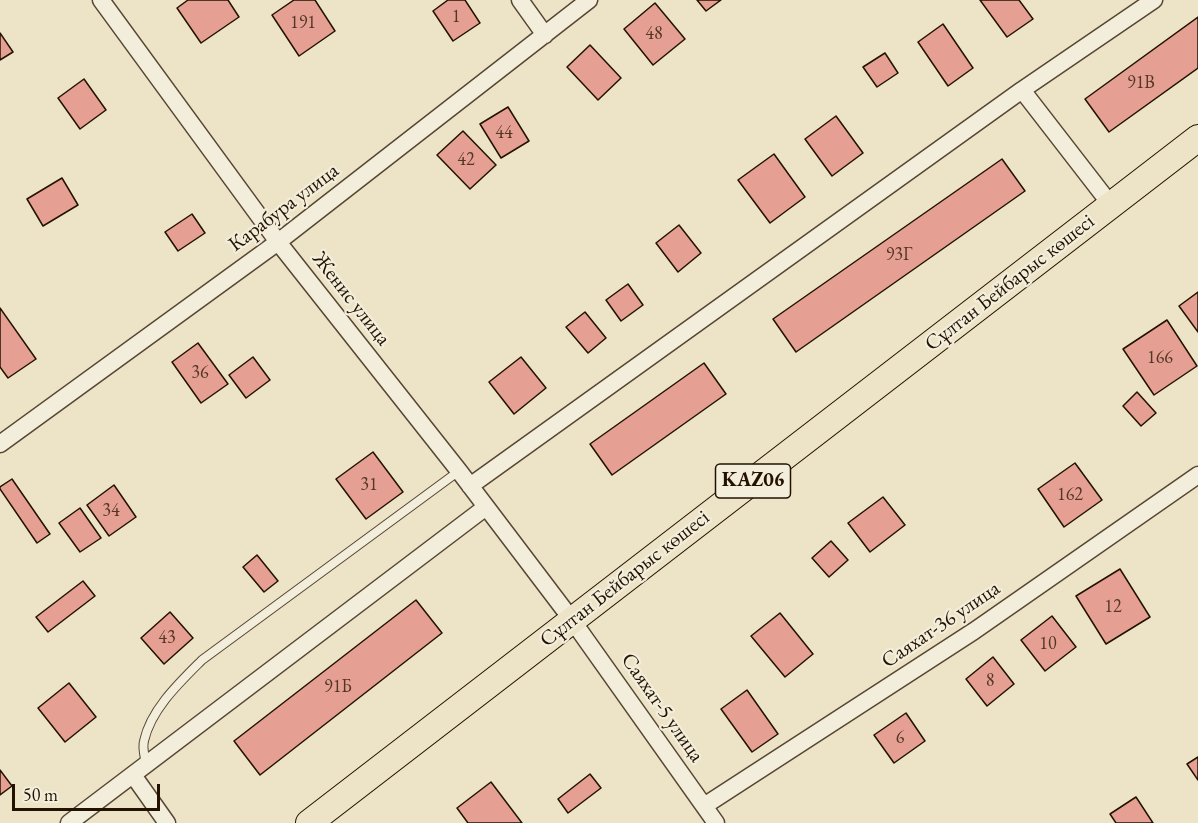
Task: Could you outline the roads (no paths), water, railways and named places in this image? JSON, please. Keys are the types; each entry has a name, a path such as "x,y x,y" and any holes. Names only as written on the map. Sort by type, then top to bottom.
{"main road":[{"name":"Сұлтан Бейбарыс көшесі","path":"315,821 1198,138"}],"street":[{"name":"Женис улица","path":"101,0 278,242 459,471 572,620"},
{"path":"520,0 545,34"},
{"name":"Карабура улица","path":"3,437 278,242 590,0"},
{"path":"470,486 1022,90 1154,0"},
{"path":"1022,90 1111,205"},
{"name":"Саяхат-36 улица","path":"704,806 974,631 1198,476"},
{"path":"69,823 486,507"},
{"name":"Саяхат-5 улица","path":"572,620 716,823"},
{"path":"139,770 167,823"}],"lane":[{"path":"139,770 143,743 158,711 180,682 202,660 459,471"}]}
